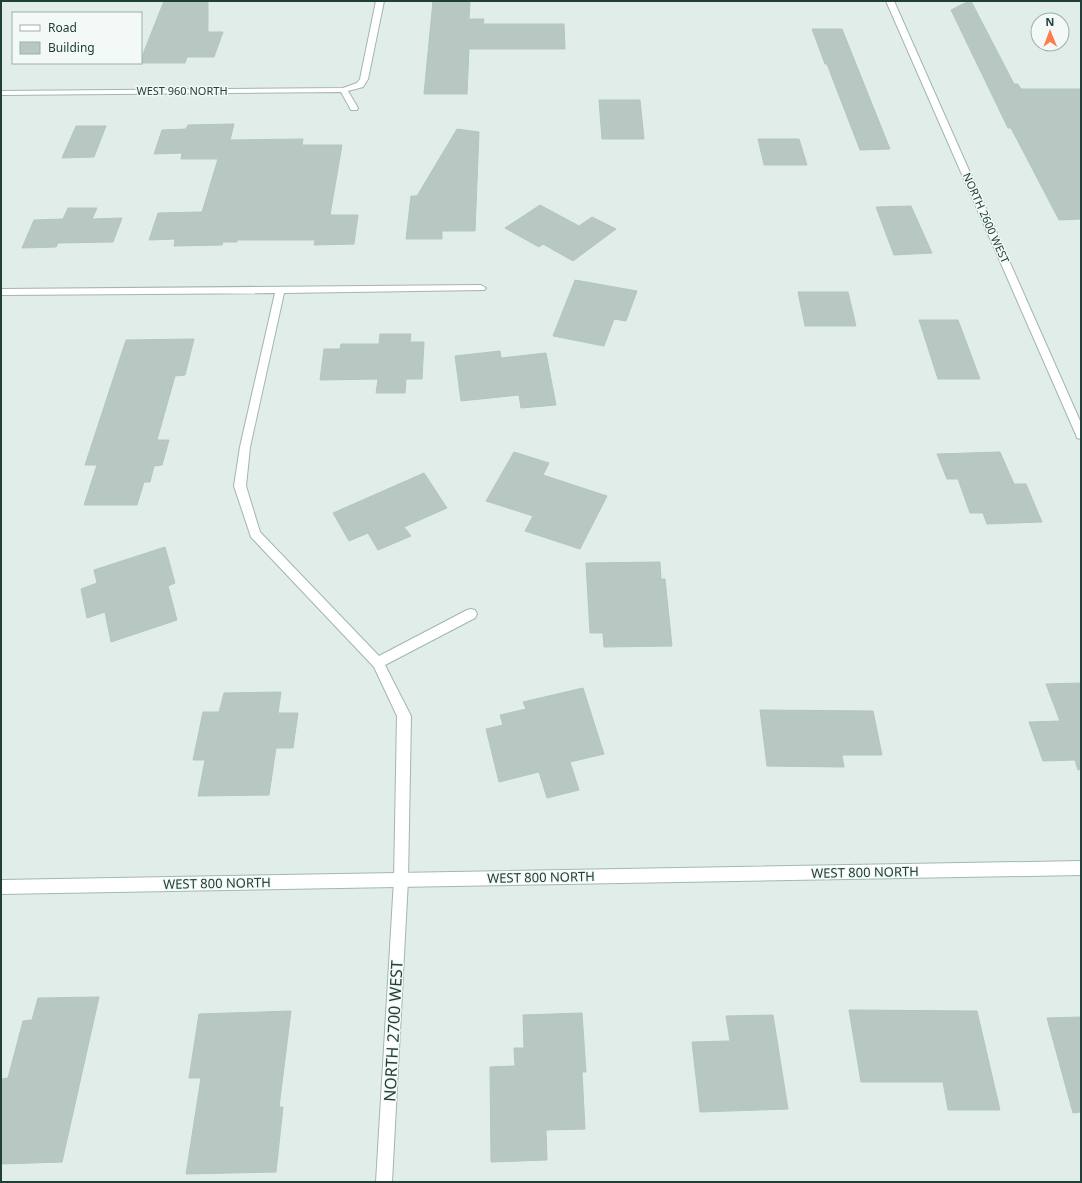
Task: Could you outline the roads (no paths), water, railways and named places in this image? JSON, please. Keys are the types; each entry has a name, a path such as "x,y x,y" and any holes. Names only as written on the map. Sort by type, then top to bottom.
{"street":[{"path":"354,108 343,90 360,85 364,79 380,1"},
{"name":"NORTH 2600 WEST","path":"890,1 1081,435"},
{"name":"WEST 960 NORTH","path":"1,93 343,90"},
{"path":"1,292 481,288"},
{"name":"NORTH 2700 WEST","path":"280,290 245,447 240,486 255,534 378,663 404,716 401,880 384,1182"},
{"path":"378,663 470,614"},
{"name":"WEST 800 NORTH","path":"1,887 1081,868"}]}
